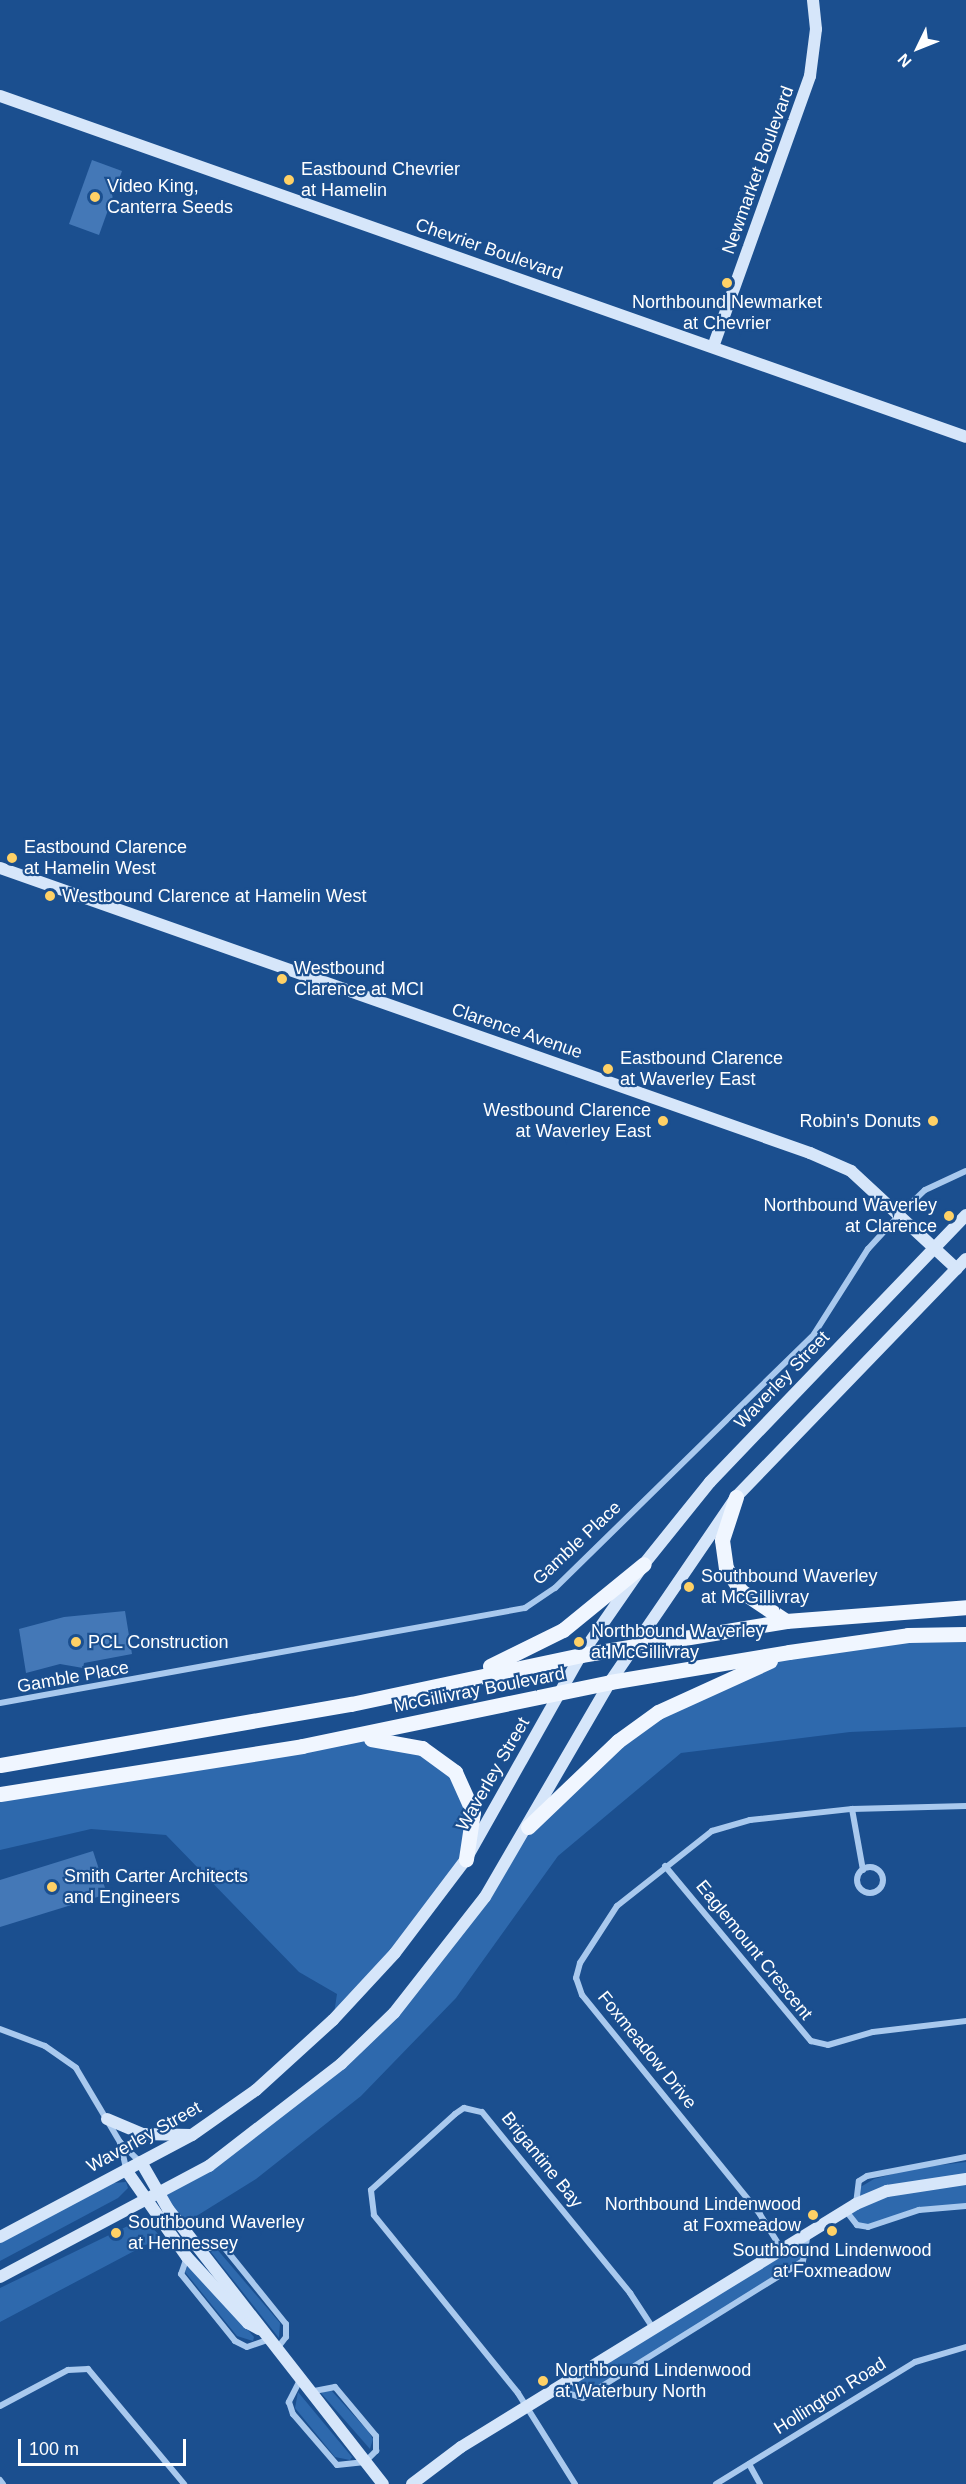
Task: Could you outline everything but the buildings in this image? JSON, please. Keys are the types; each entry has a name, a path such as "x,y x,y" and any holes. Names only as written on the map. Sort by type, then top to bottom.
{"main road":[{"path":"736,1497 722,1540 726,1568 741,1591 786,1621"},
{"path":"454,1680 563,1630 644,1564"},
{"name":"McGillivray Boulevard","path":"0,1765 351,1704 454,1680 581,1655 786,1621 966,1607"},
{"name":"McGillivray Boulevard","path":"0,1794 302,1746 560,1695 610,1682 789,1652 908,1635 966,1634"},
{"path":"528,1827 618,1741 658,1712 789,1652"},
{"path":"302,1746 381,1738 422,1748 441,1759 460,1779 471,1804 473,1829 466,1858"}],"street":[{"name":"Newmarket Boulevard","path":"713,347 810,76 816,29 813,0"},
{"name":"Chevrier Boulevard","path":"0,96 966,437"},
{"name":"Clarence Avenue","path":"0,868 810,1153 851,1171 901,1213 957,1269"},
{"name":"Gamble Place","path":"0,1703 525,1608 555,1588 814,1334 868,1249 901,1213 926,1190 966,1171"},
{"name":"Waverley Street","path":"0,2237 192,2135 256,2090 333,2020 395,1953 466,1858 581,1655 644,1564 710,1482 966,1215"},
{"path":"0,2277 159,2193 245,2140 341,2064 394,2013 454,1941 528,1827 610,1682 638,1647 736,1497 966,1259"},
{"name":"Foxmeadow Drive","path":"781,2248 760,2214 582,1995 576,1978 580,1963 617,1906 696,1841 729,1825 852,1809 966,1806"},
{"path":"852,1809 863,1870 857,1880 860,1888 868,1893 878,1890 882,1882 879,1871 863,1870"},
{"name":"Eaglemount Crescent","path":"665,1866 811,2041 828,2045 873,2032 966,2021"},
{"path":"0,2029 45,2046 76,2068 120,2142 141,2162 159,2193 267,2340 383,2484"},
{"name":"Brigantine Bay","path":"526,2407 369,2203 378,2182 464,2108 482,2112 492,2122 630,2293 653,2329"},
{"path":"107,2119 142,2134 192,2135"},
{"path":"120,2142 126,2170 187,2257 248,2324 259,2329"},
{"path":"966,2157 867,2176 860,2181 851,2207 858,2225 868,2227 919,2210 966,2206"},
{"path":"412,2484 555,2388 851,2207 887,2191 966,2179"},
{"path":"555,2388 583,2398 593,2392 803,2261 808,2233"},
{"path":"201,2248 223,2246 286,2324 286,2337 276,2350"},
{"path":"187,2257 180,2274 235,2341 247,2347 267,2340"},
{"name":"Hollington Road","path":"716,2484 915,2362 966,2348"},
{"path":"0,2406 68,2370 88,2369 184,2484"},
{"path":"300,2380 289,2402 293,2414 337,2465 365,2462 376,2451 376,2436 335,2386 310,2392"},
{"path":"526,2407 575,2484"},
{"path":"749,2463 760,2484"},
{"path":"0,2480 3,2484"}],"shaded area":[{"path":"966,1634 966,1727 850,1732 681,1753 558,1856 456,1998 361,2096 256,2179 182,2225 153,2196 209,2166 394,2013 528,1827 618,1741 789,1652"},
{"path":"381,1738 441,1759 471,1804 466,1859 333,2020 337,1994 299,1972 166,1835 91,1829 0,1850 0,1794"},
{"path":"966,2162 966,2206 919,2210 868,2227 857,2225 846,2211 856,2204 857,2189 874,2179 915,2168"},
{"path":"126,2182 128,2188 118,2198 0,2261 0,2243 113,2183"},
{"path":"138,2221 151,2226 166,2243 155,2240 0,2322 0,2288"},
{"path":"808,2233 803,2261 583,2398 555,2388"},
{"path":"216,2248 280,2323 279,2338 211,2252"},
{"path":"189,2262 254,2337 253,2341 237,2336 185,2272"},
{"path":"330,2389 368,2431 373,2439 370,2449 321,2393"},
{"path":"298,2392 352,2457 350,2460 335,2457 295,2408"}],"place":[{"name":"Eastbound Chevrier at Hamelin","path":"289,180"},
{"name":"Video King, Canterra Seeds","path":"95,197"},
{"name":"Northbound Newmarket at Chevrier","path":"727,283"},
{"name":"Eastbound Clarence at Hamelin West","path":"12,858"},
{"name":"Westbound Clarence at Hamelin West","path":"50,896"},
{"name":"Westbound Clarence at MCI","path":"282,979"},
{"name":"Eastbound Clarence at Waverley East","path":"608,1069"},
{"name":"Westbound Clarence at Waverley East","path":"663,1121"},
{"name":"Robin's Donuts","path":"933,1121"},
{"name":"Northbound Waverley at Clarence","path":"949,1216"},
{"name":"Southbound Waverley at McGillivray","path":"689,1587"},
{"name":"PCL Construction","path":"76,1642"},
{"name":"Northbound Waverley at McGillivray","path":"579,1642"},
{"name":"Smith Carter Architects and Engineers","path":"52,1887"},
{"name":"Northbound Lindenwood at Foxmeadow","path":"813,2215"},
{"name":"Southbound Lindenwood at Foxmeadow","path":"832,2231"},
{"name":"Southbound Waverley at Hennessey","path":"116,2233"},
{"name":"Northbound Lindenwood at Waterbury North","path":"543,2381"}]}
